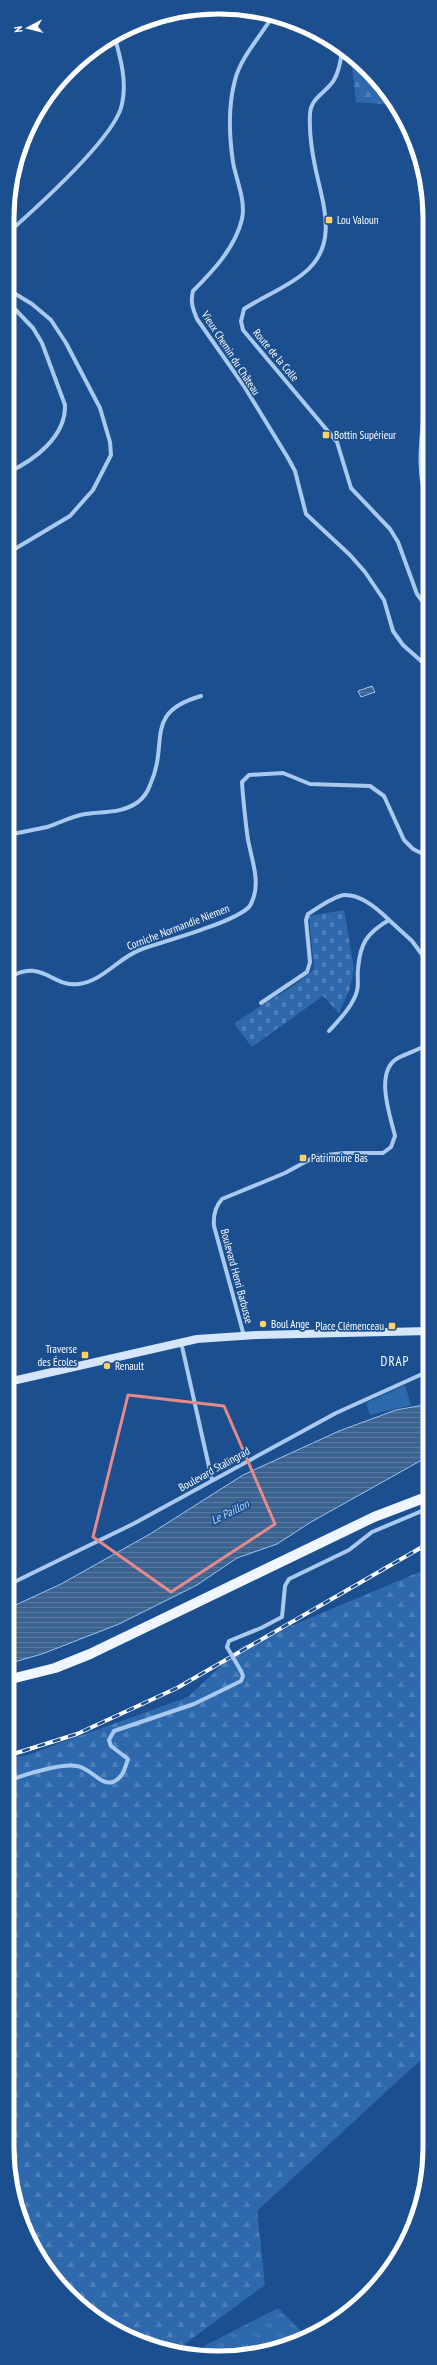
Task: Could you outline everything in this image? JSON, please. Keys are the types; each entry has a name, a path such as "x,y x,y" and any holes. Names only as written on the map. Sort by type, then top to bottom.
{"main road":[{"path":"14,1672 54,1662 103,1642 371,1513 423,1492"},
{"path":"14,1678 55,1668 111,1645 374,1517 423,1498"}],"street":[{"name":"Vieux Chemin du Château","path":"270,21 240,66 231,101 231,141 233,162 242,201 242,218 228,251 193,291 191,298 192,309 197,319 240,381 288,458 295,472 306,514 350,555 365,572 384,600 393,631 403,645 423,663"},
{"path":"14,228 36,208 109,132 122,106 124,96 124,83 116,41"},
{"name":"Route de la Colle","path":"341,54 333,81 314,100 310,114 313,158 325,209 326,228 324,248 318,259 305,272 283,288 244,309 241,322 243,330 337,442 351,488 390,529 398,542 417,594 423,602"},
{"path":"14,293 32,304 51,320 66,343 100,408 110,442 111,455 93,490 70,516 14,549"},
{"path":"14,308 34,328 42,343 65,405 65,413 61,426 47,446 22,466 14,469"},
{"path":"423,423 420,462 421,483 423,489"},
{"path":"14,834 48,827 85,814 103,814 126,809 140,801 155,774 160,750 161,724 170,710 178,704 201,696"},
{"name":"Corniche Normandie Niemen","path":"14,975 30,970 40,971 68,984 88,982 131,953 161,945 225,920 249,906 254,896 254,878 242,782 249,775 283,773 310,784 370,786 384,796 404,840 413,849 423,854"},
{"path":"261,1003 307,972 310,962 306,920 308,914 332,899 344,895 363,900 389,920 412,941 423,956"},
{"path":"329,1032 348,1009 357,991 361,949 369,933 389,920"},
{"name":"Boulevard Henri Barbusse","path":"244,1336 214,1226 213,1218 217,1205 222,1199 286,1173 316,1156 346,1153 377,1154 387,1151 394,1142 386,1094 387,1073 398,1058 423,1047"},
{"path":"14,1381 181,1342 244,1336 423,1331"},
{"path":"181,1342 212,1480"},
{"name":"Boulevard Stalingrad","path":"14,1582 133,1524 336,1413 423,1374"},
{"path":"14,1779 71,1765 84,1768 105,1781 112,1782 120,1778 128,1759 111,1746 109,1740 114,1731 194,1704 241,1681 243,1676 227,1647 229,1641 261,1628 282,1617 284,1586 289,1579 349,1550 372,1532 423,1511"}],"highlighted area":[{"path":"128,1395 224,1406 275,1524 171,1592 93,1537"}],"green space":[{"path":"352,64 363,74 389,105 356,102"},
{"path":"344,910 354,969 349,991 339,1013 323,996 252,1047 234,1024 285,991 314,969 309,916"},
{"path":"405,1385 411,1405 370,1415 366,1403"},
{"path":"423,1571 423,2058 257,2211 265,2285 180,2347 153,2340 116,2324 94,2309 74,2291 56,2271 41,2249 30,2225 21,2199 14,2160 14,1758 27,1755 188,1697 241,1647"},
{"path":"278,2308 303,2333 284,2340 258,2347 232,2351 197,2350"}],"water":[{"path":"372,686 375,692 361,697 358,691"},
{"name":"Le Paillon","path":"423,1405 423,1459 311,1522 277,1544 237,1558 197,1585 119,1624 42,1654 14,1662 14,1606 61,1584 150,1534 243,1475 339,1431 396,1410"}],"railway":[{"path":"14,1754 77,1734 177,1688 423,1546"}],"place":[{"name":"Lou Valoun","path":"329,220"},
{"name":"Bottin Supérieur","path":"326,435"},
{"name":"Patrimoine Bas","path":"303,1158"},
{"name":"Boul Ange","path":"263,1324"},
{"name":"Place Clémenceau","path":"392,1326"},
{"name":"Traverse des Écoles","path":"85,1355"},
{"name":"Renault","path":"107,1366"}],"district":[{"name":"DRAP","path":"395,1361"}]}
